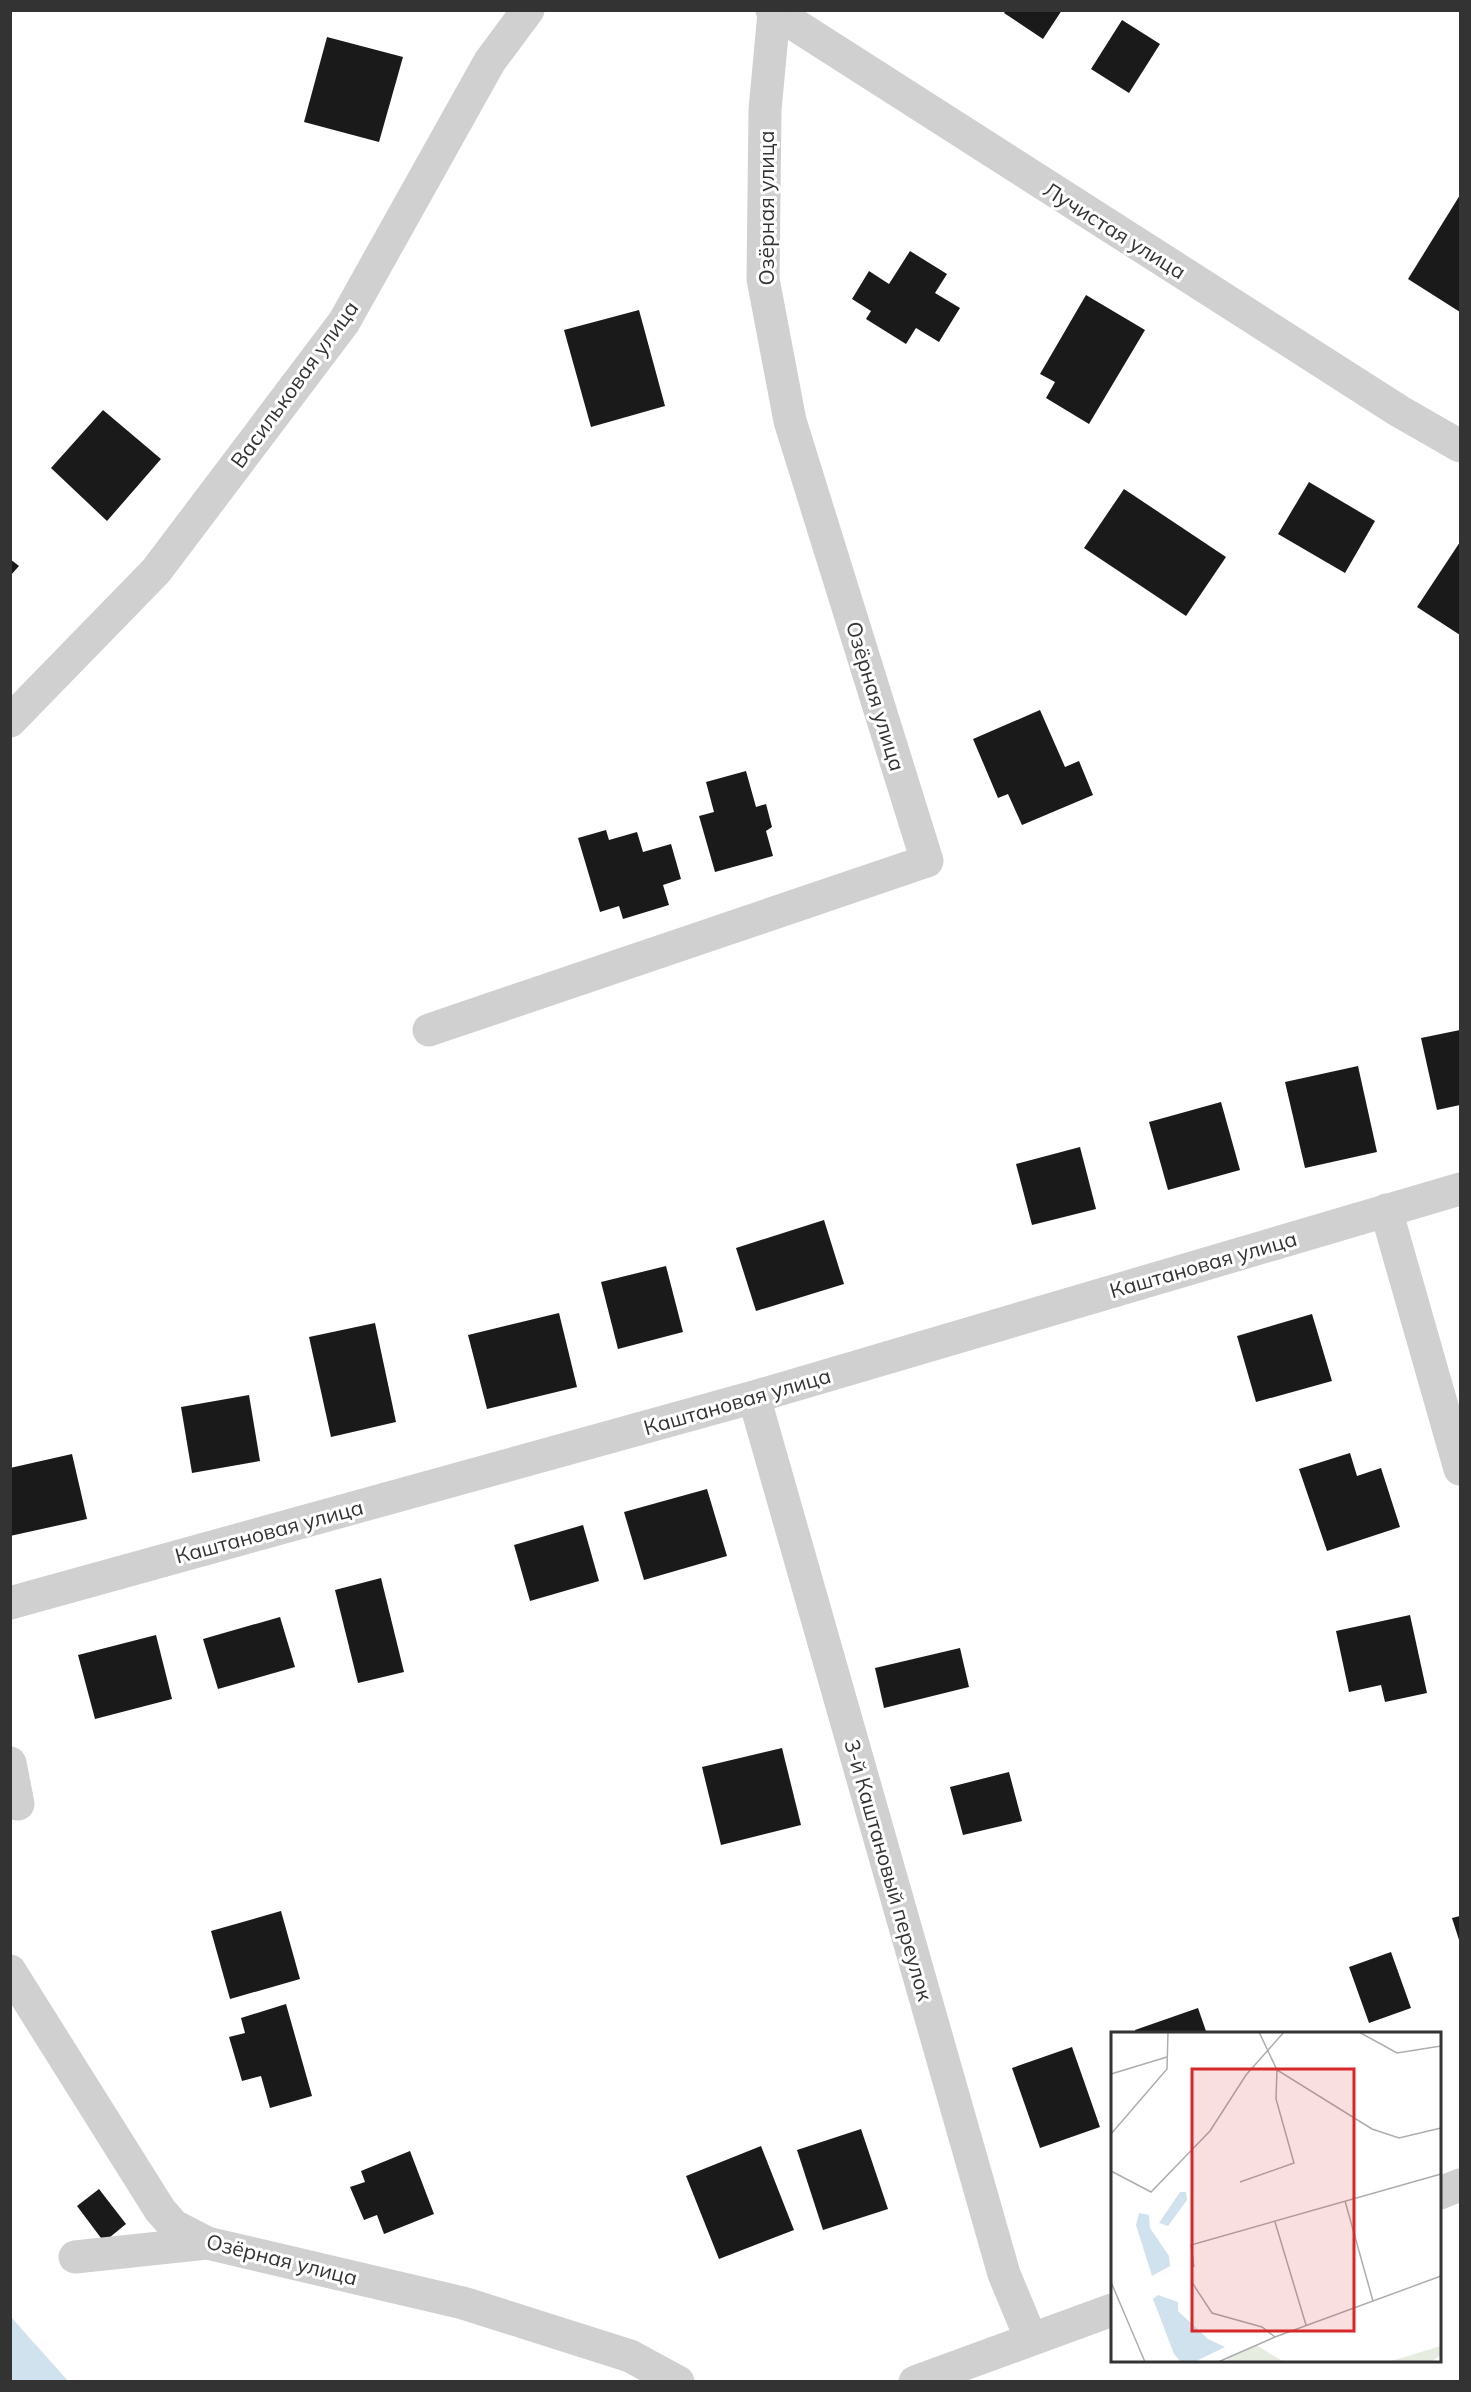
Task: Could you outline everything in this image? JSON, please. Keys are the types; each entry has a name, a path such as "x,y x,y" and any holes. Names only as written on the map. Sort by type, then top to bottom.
{"street":[{"name":"Васильковая улица","path":"10,720 156,571 344,322 490,61 528,10"},
{"name":"Лучистая улица","path":"773,12 1399,411 1461,446"},
{"name":"Озёрная улица","path":"429,1030 927,861 790,420 763,279 765,110 773,12"},
{"name":"Каштановая улица","path":"10,1603 753,1397 1461,1189"},
{"path":"1386,1210 1461,1469"},
{"name":"3-й Каштановый переулок","path":"753,1397 1004,2274 1031,2339"},
{"path":"10,1763 18,1804"},
{"name":"Озёрная улица","path":"10,1971 160,2210 174,2226 207,2243 463,2303 630,2356 678,2382"},
{"path":"1441,2193 1461,2185"},
{"path":"75,2257 207,2243"},
{"path":"915,2382 1111,2311"}],"water":[{"path":"11,2317 68,2381 11,2381"}],"building":[{"path":"1006,10 1062,10 1043,39 1004,13"},
{"path":"1122,20 1160,44 1129,93 1091,69"},
{"path":"327,37 403,57 379,142 304,122"},
{"path":"1460,195 1460,312 1408,279"},
{"path":"910,251 947,274 935,293 960,308 939,342 916,328 906,344 866,319 871,311 852,299 869,271 889,284"},
{"path":"1086,295 1145,330 1089,424 1046,398 1055,382 1040,374"},
{"path":"639,310 665,406 591,427 564,330"},
{"path":"103,410 161,459 107,521 51,468"},
{"path":"1309,482 1375,521 1345,573 1278,534"},
{"path":"1124,489 1226,557 1186,616 1084,548"},
{"path":"1460,542 1460,635 1417,607"},
{"path":"10,559 19,566 10,576"},
{"path":"1040,710 1065,767 1079,761 1093,795 1022,825 1008,794 998,798 973,739"},
{"path":"746,771 756,807 766,804 772,827 766,831 773,856 715,872 699,816 714,812 706,782"},
{"path":"606,830 609,840 637,832 643,852 671,844 681,879 663,885 669,905 623,919 619,906 600,912 578,838"},
{"path":"1460,1030 1460,1105 1437,1110 1421,1038"},
{"path":"1358,1066 1377,1152 1305,1168 1285,1082"},
{"path":"1221,1102 1240,1170 1168,1190 1149,1122"},
{"path":"1080,1147 1096,1209 1032,1225 1016,1164"},
{"path":"824,1220 844,1284 756,1311 736,1248"},
{"path":"666,1266 683,1332 618,1349 601,1282"},
{"path":"559,1313 577,1387 487,1409 468,1335"},
{"path":"1312,1314 1332,1381 1256,1402 1237,1336"},
{"path":"375,1323 396,1422 331,1437 309,1337"},
{"path":"249,1395 260,1461 192,1473 181,1407"},
{"path":"1350,1453 1357,1476 1381,1468 1400,1527 1327,1551 1299,1469"},
{"path":"72,1454 87,1519 10,1536 10,1468"},
{"path":"707,1489 727,1556 644,1580 624,1512"},
{"path":"583,1525 599,1581 530,1601 514,1545"},
{"path":"381,1578 404,1672 358,1683 335,1590"},
{"path":"1410,1615 1427,1693 1385,1702 1381,1685 1349,1692 1336,1631"},
{"path":"280,1617 295,1667 218,1689 203,1639"},
{"path":"156,1635 172,1699 95,1719 78,1655"},
{"path":"960,1648 969,1687 884,1708 875,1668"},
{"path":"782,1748 801,1825 721,1845 702,1767"},
{"path":"1009,1772 1022,1821 963,1835 950,1787"},
{"path":"281,1911 300,1979 230,1999 211,1931"},
{"path":"1460,1916 1460,1943 1452,1918"},
{"path":"1391,1952 1411,2008 1369,2023 1349,1967"},
{"path":"286,2004 312,2096 270,2108 261,2076 242,2081 229,2037 245,2033 241,2018"},
{"path":"1198,2008 1206,2032 1136,2032 1135,2030"},
{"path":"1072,2047 1100,2127 1040,2148 1012,2068"},
{"path":"861,2129 888,2209 823,2230 797,2150"},
{"path":"761,2146 794,2230 719,2259 686,2176"},
{"path":"410,2151 434,2214 384,2234 377,2215 364,2220 350,2187 365,2182 361,2171"},
{"path":"99,2189 126,2224 104,2242 77,2206"}]}
